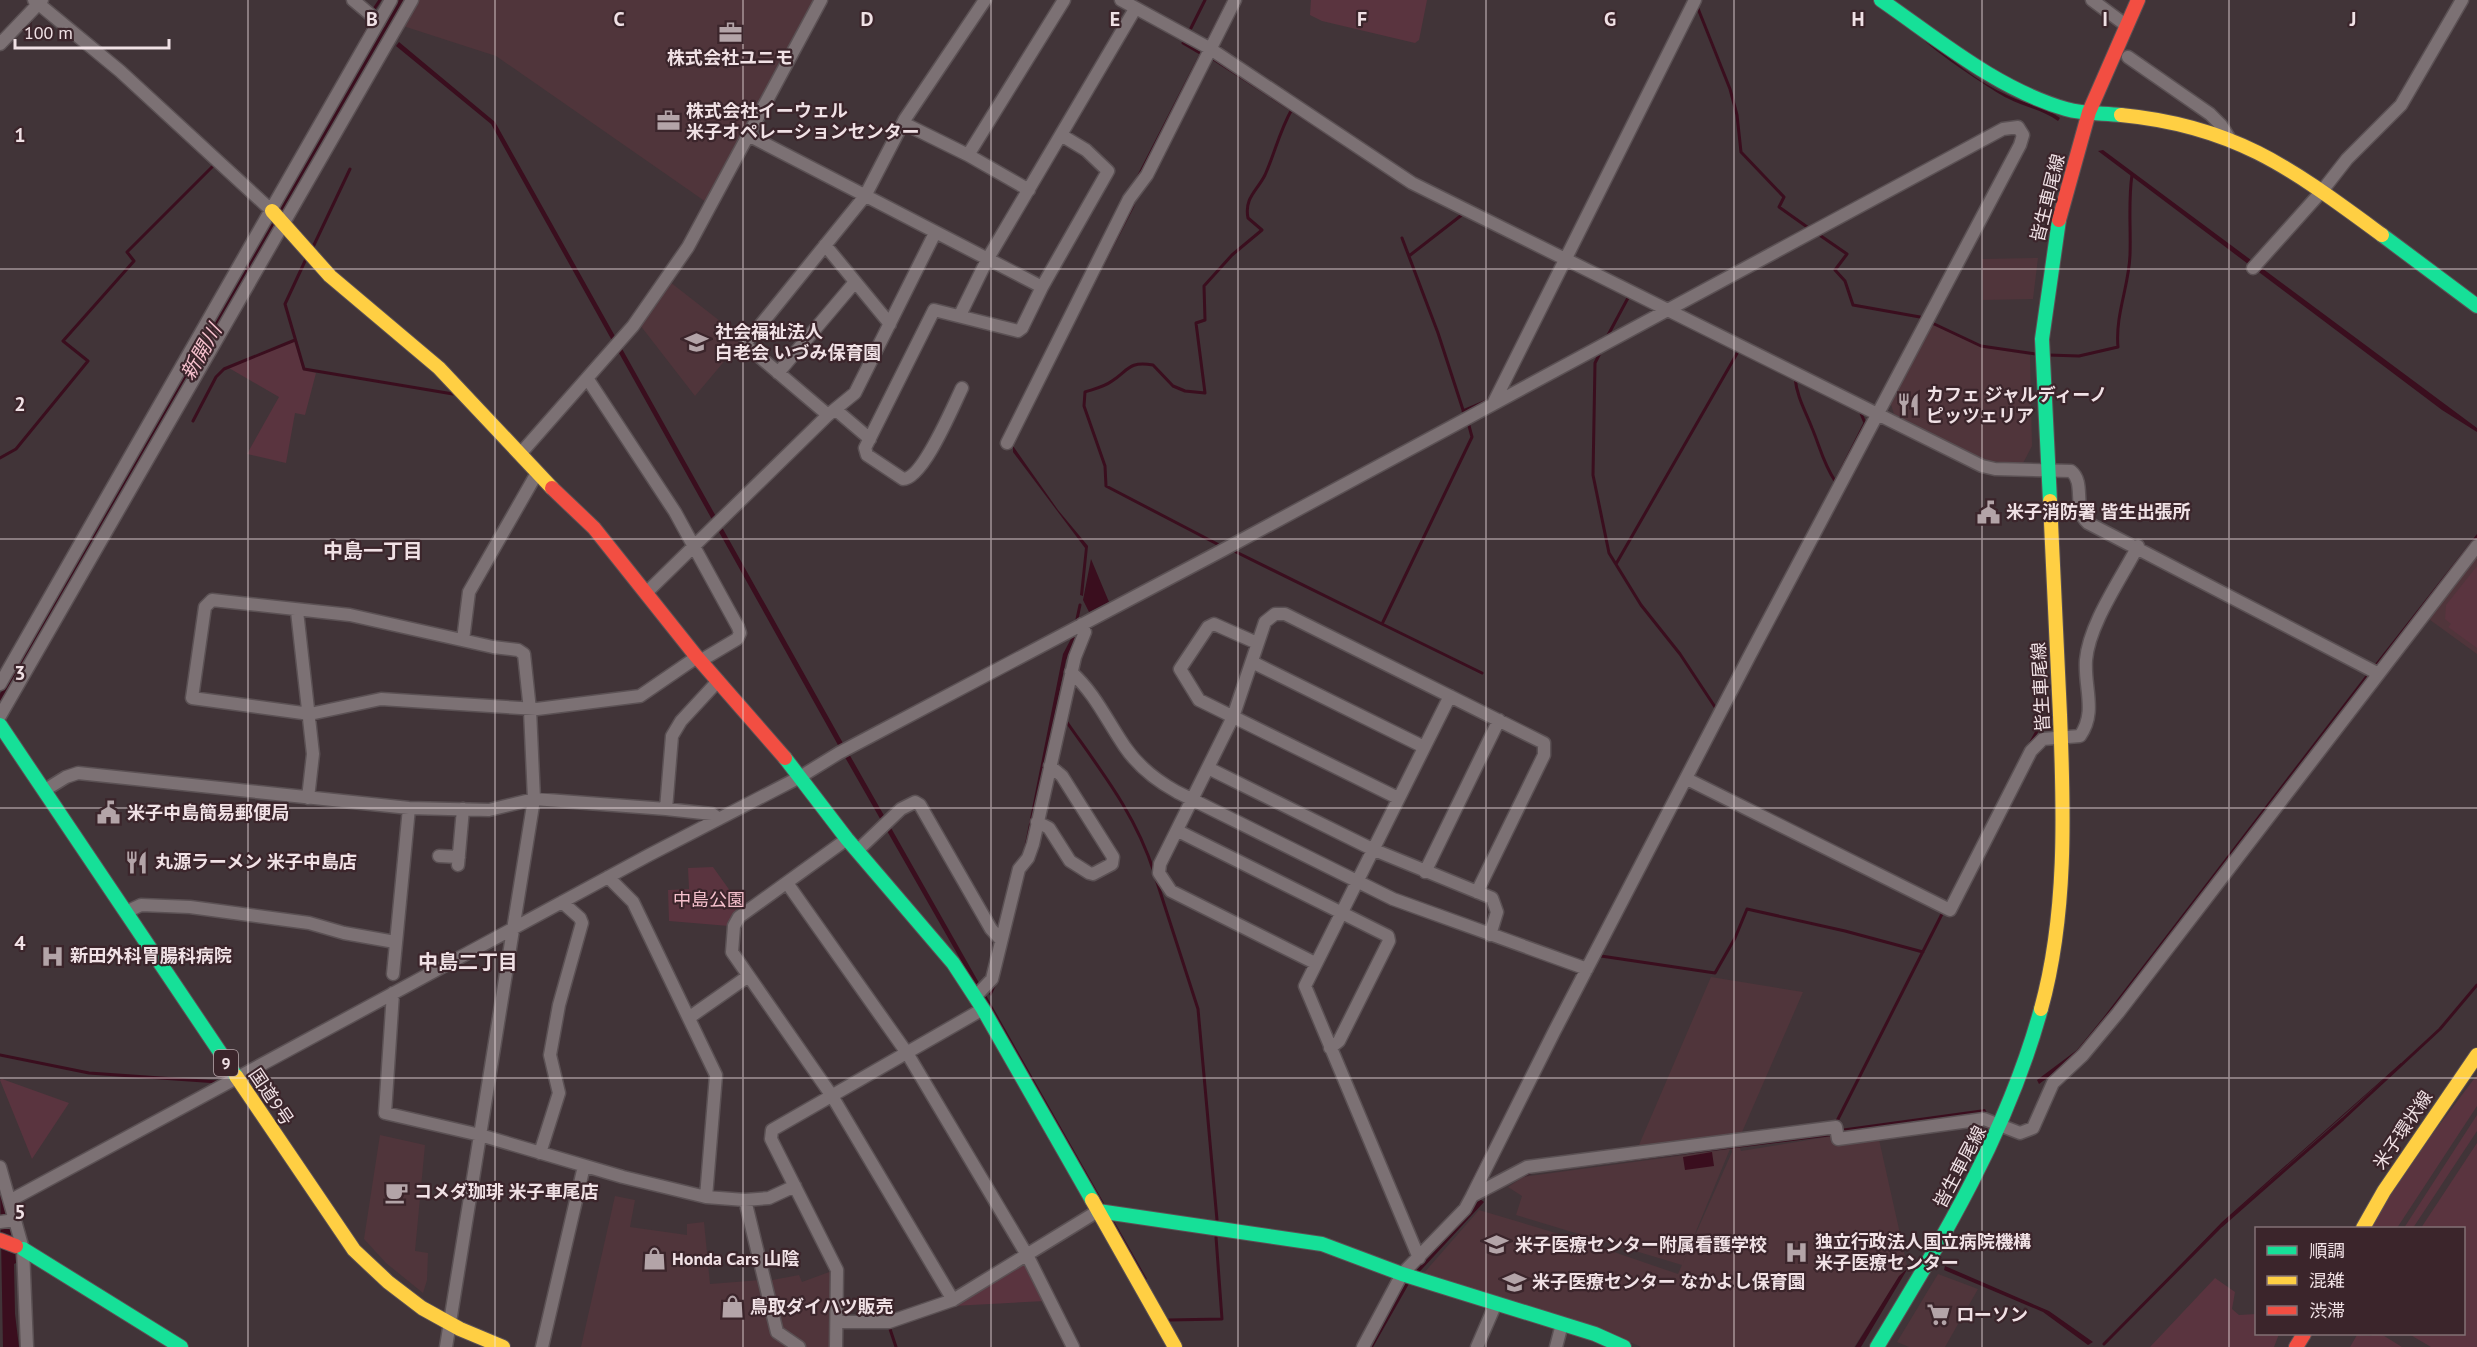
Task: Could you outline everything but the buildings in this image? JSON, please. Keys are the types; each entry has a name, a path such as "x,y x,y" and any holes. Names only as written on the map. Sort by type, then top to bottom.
{"main road":[{"path":"1881,0 1984,72 2041,100 2068,110 2162,119 2229,138 2281,164 2322,191 2477,306"},
{"name":"皆生車尾線","path":"1877,1347 1967,1196 2002,1126 2029,1053 2048,984 2060,911 2064,836 2042,339 2046,299 2062,204 2090,112 2138,0"},
{"path":"272,211 281,224 330,276 439,368 537,473 594,528 698,659 800,777 848,839 980,993 983,1009 1175,1347"},
{"name":"国道9号","path":"0,725 235,1077 354,1250 407,1298 449,1325 503,1347"},
{"name":"米子環状線","path":"2364,1227 2384,1191 2477,1054"},
{"path":"1098,1211 1312,1242 1346,1252 1417,1279 1562,1324 1624,1347"},
{"path":"0,1240 20,1248 181,1347"}],"street":[{"path":"353,0 386,23"},
{"path":"0,716 281,224 386,23 390,0"},
{"path":"0,684 272,211 386,23 412,0"},
{"path":"520,453 616,345 688,247 821,0"},
{"path":"870,439 778,374 748,348 747,343 865,196 903,123 985,0"},
{"path":"968,154 1064,0"},
{"path":"1121,0 1206,50 1412,183 1878,412 1982,466 1995,469 2062,469 2074,473 2083,518 2372,671"},
{"path":"1007,443 1129,199 1142,184 1206,50 1235,0"},
{"path":"1494,402 1695,0"},
{"path":"2092,0 2127,26"},
{"path":"2256,264 2322,191 2347,159 2401,105 2462,0"},
{"path":"0,44 38,1 120,71 272,211"},
{"path":"960,315 987,260 1136,9"},
{"path":"2127,57 2210,114 2229,138"},
{"path":"903,123 968,154 1029,190"},
{"path":"10,1200 235,1077 800,777 844,751 2003,129 2018,127 2023,135 2020,145 1587,969 1473,1196 1465,1209 1402,1274 1363,1347"},
{"path":"748,135 1042,288"},
{"path":"962,388 926,459 908,479 869,458 865,450 936,309 1018,331 1022,328 1108,171 1086,150 1061,135"},
{"path":"646,593 855,393 935,233"},
{"path":"825,245 890,324"},
{"path":"778,374 855,282"},
{"path":"446,1347 534,799 530,710 524,654 518,650 350,615 209,601 205,607 191,697 195,700 310,714 381,699 530,710 640,696 698,659 737,639 740,633 675,512 587,378"},
{"path":"463,640 469,592 537,473"},
{"path":"1687,779 1950,910 2031,751 2043,739 2080,736 2089,723 2086,660 2091,636 2138,546"},
{"path":"1473,1196 1510,1174 1538,1165 1836,1127 1838,1138 1984,1119 2020,1133 2033,1128 2053,1083 2083,1055 2118,1013 2372,671 2477,546"},
{"path":"297,611 313,754 308,798"},
{"path":"1315,963 1166,886 1159,873 1160,864 1233,717 1265,622 1275,614 1285,614 1540,739 1546,749 1477,892"},
{"path":"980,993 992,979 1001,940 1037,822 1071,672 1084,632 1082,624"},
{"path":"1257,643 1220,624 1214,624 1208,627 1179,669 1199,700 1398,798"},
{"path":"1252,662 1424,747"},
{"path":"1071,672 1087,686 1126,749 1162,783 1357,881 1431,914 1587,969"},
{"path":"666,809 672,735 681,721 718,681"},
{"path":"1419,1258 1305,987 1450,696"},
{"path":"1425,872 1499,720"},
{"path":"1037,822 1049,828 1070,861 1089,873 1093,874 1112,864 1113,857 1062,776 1050,766"},
{"path":"1208,768 1372,849 1492,898 1496,903 1497,912 1490,935"},
{"path":"45,790 66,777 78,773 409,808 489,810 534,799 666,809 712,814 719,819"},
{"path":"858,850 901,809 915,802 923,807 992,929 1001,940"},
{"path":"393,974 394,942 409,808"},
{"path":"439,856 459,861 463,809"},
{"path":"1178,831 1388,936 1389,941 1339,1041 1330,1048"},
{"path":"848,839 735,922 732,952 747,977 832,1096 953,1300"},
{"path":"609,877 633,902 690,1017 717,1080 706,1197"},
{"path":"787,883 907,1053 1027,1255 1073,1347"},
{"path":"540,1153 559,1093 550,1055 559,1005 582,923 562,902"},
{"path":"126,912 141,905 190,907 309,923 344,933 394,942"},
{"path":"690,1017 747,977"},
{"path":"393,993 385,1113 480,1135 584,1166 706,1197 745,1200 775,1197 795,1186"},
{"path":"836,1347 837,1270 771,1139 772,1130 983,1009"},
{"path":"542,1347 584,1166"},
{"path":"0,1167 10,1200 9,1221 20,1248 27,1347"},
{"path":"745,1200 777,1332 799,1347"},
{"path":"837,1322 889,1322 953,1300 1098,1211"},
{"path":"1477,1347 1496,1303"},
{"path":"1556,1347 1562,1324"}],"shaded area":[{"name":"株式会社イーウェル 米子オペレーションセンター","path":"415,0 814,0 706,202 496,56 400,25"},
{"path":"2038,258 2033,299 1983,300 1982,259"},
{"name":"社会福祉法人 白老会 いづみ保育園","path":"670,282 743,339 695,396 640,325"},
{"path":"1929,323 1982,347 2030,355 2032,446 2022,465 1985,460 1894,414 1890,401"},
{"path":"2477,552 2477,654 2426,617"},
{"path":"1711,977 1803,992 1739,1139 1636,1152"},
{"name":"コメダ珈琲 米子車尾店","path":"380,1135 425,1145 415,1251 428,1253 427,1280 423,1293 386,1263 364,1239"},
{"name":"独立行政法人国立病院機構 米子医療センター","path":"1878,1135 1907,1265 1854,1347 1641,1347 1592,1325 1423,1274 1479,1210 1579,1240 1678,1274 1732,1152 1731,1143 1738,1142 1741,1151 1833,1136"},
{"path":"1730,1149 1682,1265 1516,1215 1522,1196 1508,1187 1523,1177"},
{"name":"Honda Cars 山陰","path":"615,1196 635,1200 630,1227 687,1235 687,1224 704,1222 710,1284 761,1280 772,1329 792,1347 581,1347"},
{"path":"832,1271 831,1347 805,1347 784,1335 767,1281 799,1275 802,1282"},
{"name":"ローソン","path":"1938,1274 1978,1289 1945,1347 1909,1347 1897,1342"}],"green space":[{"path":"1311,0 1427,0 1419,40 1415,43 1322,21 1310,15"},
{"path":"294,341 303,370 316,373 305,415 295,413 286,463 247,454 279,397 229,368"},
{"path":"2477,566 2477,648 2448,627 2451,624 2445,619 2446,605"},
{"name":"中島公園","path":"713,867 743,909 730,919 729,926 669,921 668,890 689,889 688,868"},
{"path":"2477,1075 2477,1106 2398,1227 2369,1227 2434,1132"},
{"path":"0,1080 69,1103 32,1159"},
{"path":"2477,1115 2477,1131 2414,1227 2405,1227"},
{"path":"2477,1143 2477,1347 2431,1347 2411,1335 2465,1335 2465,1227 2422,1227"},
{"path":"1020,1265 1028,1267 1045,1301 953,1306"},
{"path":"2215,1278 2235,1292 2232,1309 2239,1315 2255,1314 2255,1335 2279,1335 2274,1347 2150,1347"},
{"path":"2357,1335 2383,1335 2402,1347 2350,1347"}],"water":[{"name":"新開川","path":"397,0 409,0 0,711 0,694 13,669 378,33 385,26"},
{"path":"1227,0 1232,0 1210,45 1439,203 1408,188 1203,54 1140,180 1134,207 1060,351 1042,371 1004,439 1038,368 1130,205 1136,178"},
{"path":"1921,36 1986,84 2060,118 2058,121 1999,94 1946,58"},
{"path":"399,42 495,122 844,745 1147,1279 1144,1281 838,745 491,124 396,46"},
{"path":"2103,150 2477,428 2477,432 2442,410 2098,151"},
{"path":"1013,446 1058,510 1088,546 1083,596 1080,595 1085,548 1013,452"},
{"path":"2477,534 2477,540 2080,1054 2039,1084 2037,1080 2077,1050 2103,1018 2366,675 2141,554 2368,673"},
{"path":"1091,559 1109,602 1089,612 1083,600"},
{"path":"1073,635 1077,638 1066,660 1023,880 1011,919 999,978 991,996 989,994 995,982 1023,871 1023,854 1063,654"},
{"path":"2401,1063 2235,1212 2108,1340 2222,1222"},
{"path":"1985,1109 1987,1113 1881,1130 1534,1173 1504,1185 1490,1195 1488,1191 1514,1174"},
{"path":"1712,1152 1714,1166 1685,1170 1683,1157"},
{"path":"0,1183 13,1224 16,1263 14,1264 15,1314 19,1347 3,1347"},
{"path":"1480,1199 1484,1202 1410,1282 1373,1347 1368,1347 1414,1269"},
{"path":"1945,1266 2049,1311 2093,1342 2088,1345 2043,1312 1944,1270"},
{"path":"1908,1268 1861,1347 1855,1347 1899,1276"}],"waterway":[{"path":"374,9 380,0"},
{"path":"1191,28 1205,0"},
{"path":"1697,6 1730,89 1737,115 1741,152 1784,197 1779,207 1810,229"},
{"path":"363,37 368,28 367,18"},
{"path":"1183,43 1200,53"},
{"path":"1221,546 1106,486 1105,466 1084,406 1085,392 1109,383 1134,365 1145,364 1153,365 1173,386 1185,391 1205,393 1196,323 1205,320 1204,286 1232,255 1262,230 1248,218 1248,205 1265,175 1292,109"},
{"path":"0,458 16,449 88,361 63,341 134,261 127,252 214,165 216,167"},
{"path":"313,247 350,169"},
{"path":"2048,355 2079,356 2118,347 2118,323 2129,267 2132,175"},
{"path":"1409,256 1463,214"},
{"path":"1818,234 1847,254 1835,270 1845,281 1853,305 1920,317"},
{"path":"1402,238 1438,333 1465,416"},
{"path":"306,259 285,304 304,369 453,394"},
{"path":"1607,337 1629,296"},
{"path":"1930,322 1981,346 2036,354"},
{"path":"193,421 216,377 224,369 295,340"},
{"path":"1616,564 1739,350"},
{"path":"1601,351 1595,363 1593,475 1609,553 1641,605 1680,654 1717,710"},
{"path":"1795,378 1802,403 1835,481"},
{"path":"1463,411 1489,400"},
{"path":"1828,496 1865,423 1860,411"},
{"path":"1468,422 1472,437 1382,624 1482,673"},
{"path":"1230,549 1382,624"},
{"path":"1077,619 1080,605"},
{"path":"2030,744 2043,720"},
{"path":"1066,721 1127,811 1154,872"},
{"path":"1156,879 1198,1009 1217,1220"},
{"path":"1612,932 1629,898"},
{"path":"1601,956 1715,973 1735,938 1747,909 1845,931 1923,952"},
{"path":"1836,1123 1943,912"},
{"path":"2104,1344 2221,1226 2343,1119 2440,1029 2477,985"},
{"path":"0,1055 89,1073 218,1082"},
{"path":"1474,1179 1488,1151"},
{"path":"1169,1320 1222,1319 1216,1237"},
{"path":"889,1326 896,1347"}],"traffic: fast":[{"path":"1881,0 1969,62 2016,89 2073,111 2121,115"},
{"path":"2050,501 2042,339 2059,220"},
{"path":"2382,235 2477,306"},
{"path":"0,725 236,1076"},
{"path":"785,758 847,839 953,963 983,1009 1092,1200"},
{"path":"1877,1347 1926,1266 1992,1142 2027,1055 2041,1009"},
{"path":"1098,1211 1322,1244 1402,1274 1595,1334 1624,1347"},
{"path":"23,1249 181,1347"}],"traffic: slow":[{"path":"2121,115 2198,129 2261,154 2319,190 2382,235"},
{"path":"272,211 330,276 439,368 552,488"},
{"path":"2041,1009 2056,937 2063,826 2050,501"},
{"path":"2364,1227 2384,1191 2477,1055"},
{"path":"236,1076 354,1250 388,1282 422,1308 460,1329 503,1347"},
{"path":"1092,1200 1175,1347"}],"traffic: jam":[{"path":"2059,220 2089,112 2138,0"},
{"path":"552,488 594,528 696,656 785,758"},
{"path":"0,1240 16,1246"},
{"path":"2296,1347 2303,1335"}],"place":[{"name":"株式会社ユニモ","path":"730,32"},
{"name":"株式会社イーウェル 米子オペレーションセンター","path":"668,121"},
{"name":"社会福祉法人 白老会 いづみ保育園","path":"697,342"},
{"name":"カフェ ジャルディーノ ピッツェリア","path":"1908,405"},
{"name":"米子消防署 皆生出張所","path":"1988,512"},
{"name":"米子中島簡易郵便局","path":"109,813"},
{"name":"丸源ラーメン 米子中島店","path":"137,862"},
{"name":"新田外科胃腸科病院","path":"52,956"},
{"name":"コメダ珈琲 米子車尾店","path":"396,1192"},
{"name":"米子医療センター附属看護学校","path":"1497,1245"},
{"name":"独立行政法人国立病院機構 米子医療センター","path":"1797,1252"},
{"name":"Honda Cars 山陰","path":"654,1259"},
{"name":"米子医療センター なかよし保育園","path":"1514,1282"},
{"name":"鳥取ダイハツ販売","path":"732,1307"},
{"name":"ローソン","path":"1938,1315"}],"district":[{"name":"中島一丁目","path":"373,551"},
{"name":"中島二丁目","path":"468,962"}]}
